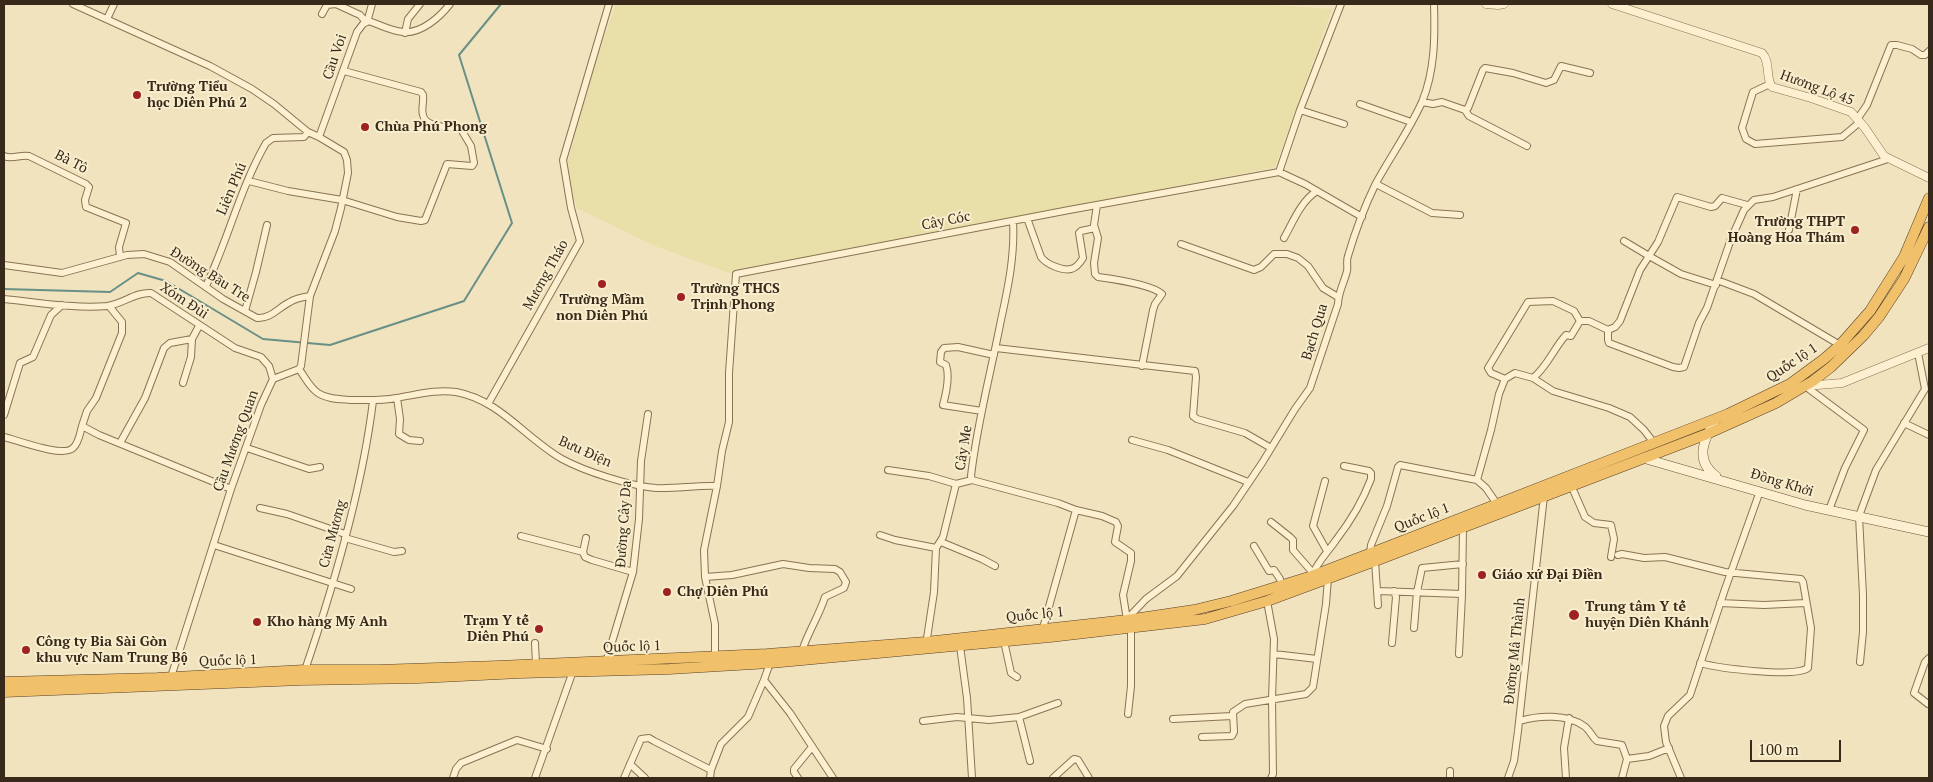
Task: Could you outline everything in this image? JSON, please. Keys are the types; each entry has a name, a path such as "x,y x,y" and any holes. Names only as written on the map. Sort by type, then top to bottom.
{"highway":[{"name":"Quốc lộ 1","path":"4,692 573,672 770,663 926,645 1043,628 1206,619 1267,601 1328,578 1372,557 1497,504 1716,419 1754,403 1790,384 1840,345 1870,311 1895,274 1912,240 1929,198"},
{"name":"Quốc lộ 1","path":"4,682 305,670 378,670 606,662 926,645 960,646 1129,624 1194,610 1282,586 1312,574 1372,557 1463,527 1756,414 1805,386 1848,352 1879,317 1908,273 1929,227"}],"main road":[{"path":"1716,419 1707,434 1702,448 1706,465 1714,475 1722,480"},
{"name":"Đồng Khởi","path":"1628,453 1829,510 1929,532"}],"street":[{"path":"73,4 210,66 252,89 274,104 308,132 344,152 348,173 335,231 310,296 301,366 298,369"},
{"path":"107,19 114,4"},
{"path":"322,14 327,5 336,4 360,15 367,22 405,33 423,27 442,13 450,4"},
{"path":"367,22 372,4"},
{"path":"405,33 408,19 420,4"},
{"name":"Mương Tháo","path":"488,404 580,241 562,160 609,4"},
{"path":"1341,4 1300,110 1279,172 1362,217"},
{"name":"Bạch Qua","path":"1129,624 1136,608 1177,576 1233,506 1314,380 1348,269 1347,260 1362,217 1376,184 1422,102 1432,64 1435,33 1434,4"},
{"path":"1486,4 1504,4"},
{"name":"Hương Lộ 45","path":"1612,4 1762,53 1766,58 1770,84 1774,88 1851,112 1859,120 1881,153 1888,159 1929,178"},
{"name":"Cầu Voi","path":"319,137 357,32 367,22"},
{"path":"1770,84 1754,92 1742,128 1746,139 1755,144 1842,137 1859,120 1867,105 1891,45 1903,46 1921,55 1925,55 1929,51"},
{"path":"1465,110 1468,108 1482,70 1485,68 1513,73 1546,83 1554,80 1561,66 1590,73"},
{"path":"249,181 288,191 342,200 397,218 416,221 425,220 446,164 472,166 474,162 471,146 459,128 433,125 424,120 422,115 423,95 421,92 344,70"},
{"path":"1422,102 1429,104 1442,102 1465,110 1469,116 1527,146"},
{"path":"1360,104 1411,122"},
{"path":"1300,110 1344,124"},
{"name":"Liên Phú","path":"206,286 215,268 237,206 266,143 273,138 304,137 308,132"},
{"name":"Bà Tô","path":"4,156 11,159 23,155 29,156 86,184 88,187 85,200 86,206 126,223 119,247 120,257"},
{"path":"1608,330 1608,340 1610,343 1645,358 1682,368 1686,362 1699,323 1707,308 1731,239 1747,205 1756,199 1773,197 1888,159"},
{"name":"Cây Cóc","path":"717,486 722,451 729,422 730,354 736,274 1279,172"},
{"path":"1376,184 1432,213 1460,215"},
{"path":"1789,230 1798,189"},
{"path":"1284,238 1309,197 1317,191"},
{"path":"1580,321 1588,321 1608,330 1615,327 1620,321 1640,270 1658,242 1677,196 1711,206 1715,206 1722,198 1747,205"},
{"path":"1097,205 1095,228 1098,238 1093,267 1096,276 1137,284 1162,294 1153,310 1142,366"},
{"path":"1027,218 1041,257 1051,264 1065,268 1073,268 1083,258 1079,233 1095,228"},
{"name":"Cây Me","path":"1013,221 1011,268 974,450 972,480 1058,503 1116,522 1118,526 1115,542 1131,553 1123,595 1129,624"},
{"path":"244,311 256,272 267,225"},
{"path":"1624,241 1681,274 1716,282 1754,294 1840,345"},
{"path":"1181,244 1254,270 1261,267 1274,254 1281,253 1293,256 1308,266 1323,288 1338,297"},
{"name":"Đường Bầu Tre","path":"4,264 62,273 120,257 144,254 170,262 223,299 257,318 274,313 290,302 310,296"},
{"name":"Xóm Đùi","path":"4,299 62,305 109,306 139,294 151,293 240,351 261,357 269,366 273,379"},
{"path":"1505,379 1491,373 1488,368 1528,302 1553,301 1574,311 1580,321"},
{"path":"4,415 20,363 33,357 51,315 62,305"},
{"path":"4,436 61,452 71,450 75,446 87,411 96,398 122,333 122,322 109,306"},
{"path":"1533,378 1542,370 1555,348 1566,335 1571,336 1580,321"},
{"path":"183,383 191,358 192,339 200,326"},
{"path":"120,443 145,398 164,348 170,343 192,339"},
{"path":"982,410 943,405 948,371 946,365 940,362 941,352 944,348 958,347 1195,371 1193,416 1245,433 1271,448"},
{"path":"1805,386 1842,383 1929,348"},
{"path":"1860,662 1863,632 1863,594 1858,516 1876,470 1927,389 1918,352"},
{"name":"Bưu Điện","path":"298,369 311,388 323,395 338,399 374,401 428,392 467,395 488,404 507,416 562,459 639,486 657,488 701,485 717,486"},
{"name":"Cầu Mương Quan","path":"171,676 261,405 273,379 298,369"},
{"path":"1477,480 1496,404 1505,379 1515,373 1533,378 1553,391 1609,408 1630,418 1644,430 1654,443"},
{"path":"1805,386 1864,430 1844,468 1829,510"},
{"path":"397,398 400,420 399,434 409,440 420,441"},
{"name":"Cửa Mương","path":"305,670 333,583 369,433 374,401"},
{"name":"Đường Cây Da","path":"606,662 633,572 639,520 641,461 648,414"},
{"path":"1904,423 1929,435"},
{"path":"82,426 232,490"},
{"path":"1132,440 1168,450 1248,482"},
{"path":"247,448 309,469 320,467"},
{"path":"1378,605 1378,591 1371,545 1400,465 1477,480 1486,488 1497,504"},
{"path":"1271,522 1290,536 1293,540 1293,550 1312,574 1355,511 1371,479 1369,471 1344,466"},
{"path":"888,470 929,476 956,484 972,480"},
{"path":"1325,481 1313,526 1328,551"},
{"path":"926,645 934,592 936,548 941,542 956,484"},
{"path":"1571,485 1585,517 1594,523 1611,524 1614,538 1614,556 1622,554 1644,558 1665,557 1725,572 1801,579 1811,628 1808,668 1791,672 1766,671 1716,667 1700,663"},
{"path":"715,657 715,624 705,577 704,550 717,486"},
{"path":"1681,778 1664,733 1665,721 1690,695 1760,491"},
{"name":"Đường Mâ Thành","path":"1508,778 1514,761 1520,721 1544,496"},
{"path":"260,508 268,512 287,514 394,552 402,550"},
{"path":"1043,628 1076,510"},
{"path":"1459,654 1463,527"},
{"path":"880,535 936,548"},
{"path":"521,536 583,552"},
{"path":"586,538 583,552 585,557 633,572"},
{"path":"941,542 995,566"},
{"path":"214,545 351,589"},
{"path":"1254,546 1269,571 1274,570 1277,572 1282,586"},
{"path":"705,577 732,575 779,564 809,568 828,568 840,572 846,582 845,586 825,597 820,613 810,628 802,651"},
{"path":"1414,628 1422,568 1462,564"},
{"path":"1202,738 1232,736 1234,729 1232,716 1235,709 1245,704 1306,694 1309,691 1312,687 1317,659 1326,604 1328,578"},
{"path":"1378,591 1462,594"},
{"path":"1392,643 1396,597 1394,591"},
{"path":"1267,601 1274,639 1272,699 1273,774 1271,778"},
{"path":"1720,603 1764,605 1806,603"},
{"path":"1128,714 1131,686 1129,624"},
{"path":"1004,641 1011,674 1017,677"},
{"path":"535,643 536,664"},
{"path":"960,646 972,778"},
{"path":"1274,654 1317,659"},
{"path":"1928,704 1914,694 1925,662 1929,658"},
{"path":"710,778 711,770 721,744 748,717 770,663"},
{"path":"535,778 573,672"},
{"path":"764,680 786,707 833,778"},
{"path":"923,721 968,718 989,720 1019,717 1058,703"},
{"path":"1173,719 1232,716"},
{"path":"1019,717 1030,761"},
{"path":"1520,721 1529,718 1569,718 1587,728 1597,741 1622,745 1627,758 1622,778"},
{"path":"1566,778 1564,748 1569,718"},
{"path":"624,778 641,740 649,738 711,770"},
{"path":"452,778 458,765 461,763 517,740 546,749"},
{"path":"798,778 794,769 812,747"},
{"path":"1627,758 1649,756 1669,748"},
{"path":"1053,778 1074,759 1078,760 1089,778"},
{"path":"630,764 645,778"}],"shaded area":[{"path":"616,4 1253,4 1332,9 1275,167 729,273 655,246 577,208 572,192 568,162 591,75"}],"waterway":[{"path":"4,289 110,292 138,273 166,281 263,339 330,345 464,301 512,223 459,55 501,4"}],"place":[{"name":"Trường Tiểu học Diên Phú 2","path":"137,95"},
{"name":"Chùa Phú Phong","path":"365,127"},
{"name":"Trường THPT Hoàng Hoa Thám","path":"1855,230"},
{"name":"Trường Mầm non Diên Phú","path":"602,284"},
{"name":"Trường THCS Trịnh Phong","path":"681,297"},
{"name":"Giáo xứ Đại Điền","path":"1482,575"},
{"name":"Chợ Diên Phú","path":"667,592"},
{"name":"Trung tâm Y tế huyện Diên Khánh","path":"1574,615"},
{"name":"Kho hàng Mỹ Anh","path":"257,622"},
{"name":"Trạm Y tế Diên Phú","path":"539,629"},
{"name":"Công ty Bia Sài Gòn khu vực Nam Trung Bộ","path":"26,650"}]}
